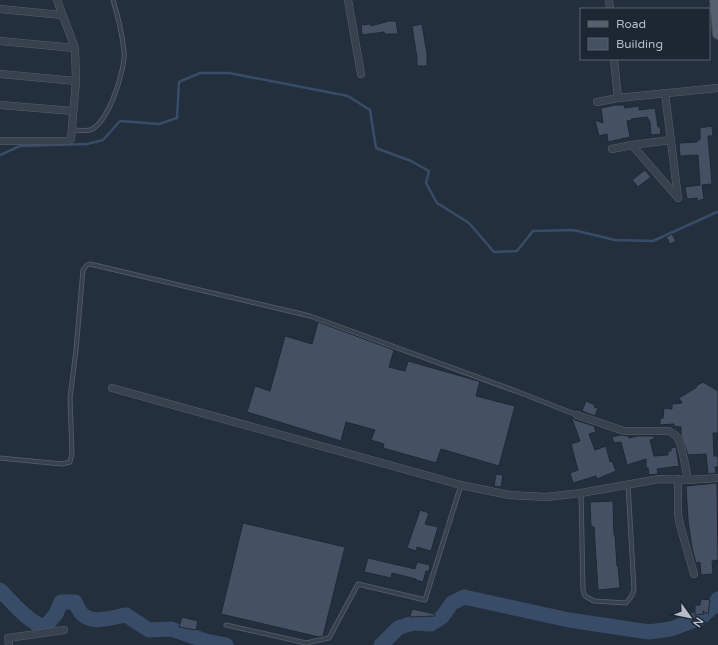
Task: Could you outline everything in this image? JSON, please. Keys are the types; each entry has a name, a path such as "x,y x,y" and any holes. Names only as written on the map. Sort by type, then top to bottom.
{"main road":[{"path":"715,0 718,34"}],"street":[{"path":"0,141 69,141 72,138 76,81 75,48 57,0"},
{"path":"348,0 361,74"},
{"path":"0,9 62,15"},
{"path":"0,41 75,48"},
{"path":"614,60 618,98"},
{"path":"0,74 76,81"},
{"path":"597,102 618,98 718,88"},
{"path":"632,145 678,198 664,93"},
{"path":"0,105 73,112"},
{"path":"612,149 671,140"},
{"path":"112,388 461,485 509,496 546,497 581,493 659,479 688,480 718,478"},
{"path":"577,415 624,431 671,433 676,436 679,442 688,480"},
{"path":"678,479 678,514 694,574"},
{"path":"9,645 8,638 64,630"}],"lane":[{"path":"72,130 90,130 99,123 110,106 122,74 124,52 114,0"},
{"path":"0,458 62,464 70,462 72,453 70,398 83,270 90,264 310,316 577,415"},
{"path":"581,493 583,590 585,596 594,601 626,603 632,597 634,590 628,484"},
{"path":"226,625 306,643 329,638 358,584 425,600 461,485"}],"building":[{"path":"389,21 396,21 398,34 385,34 384,32 362,35 361,25 371,24 371,26"},
{"path":"422,24 427,54 427,66 417,66 412,26"},
{"path":"624,105 625,108 639,106 639,110 655,108 658,127 660,127 661,134 651,135 650,122 647,117 631,119 632,120 627,121 630,137 608,142 607,134 599,136 595,120 603,123 601,108"},
{"path":"712,126 713,136 708,136 712,184 702,185 704,199 697,201 697,198 687,199 685,187 700,185 698,155 680,156 679,143 697,142 697,140 700,140 700,128"},
{"path":"645,170 651,177 638,187 632,180"},
{"path":"672,234 676,241 670,244 666,237"},
{"path":"318,322 394,350 389,367 405,371 408,361 480,381 476,396 515,406 499,466 441,449 436,463 383,448 384,444 371,440 375,430 346,422 341,441 247,412 255,386 270,391 285,336 312,344"},
{"path":"703,382 718,391 718,433 713,433 714,456 718,456 718,467 715,467 716,473 708,474 706,454 688,455 681,435 681,427 674,426 674,424 660,425 660,419 663,418 664,408 672,409 672,404 682,403 679,398"},
{"path":"586,401 598,408 595,416 582,411"},
{"path":"571,416 575,420 594,426 596,432 589,434 595,450 606,446 610,462 612,461 616,471 597,479 596,476 573,483 570,473 578,470 571,444 580,441"},
{"path":"620,435 628,436 629,438 638,436 654,436 654,439 650,440 654,456 668,455 668,451 671,451 671,448 676,447 679,466 657,469 658,474 649,475 648,468 646,468 646,459 627,465 621,442 614,443 612,437"},
{"path":"496,474 503,475 501,487 494,486"},
{"path":"717,483 718,560 712,561 713,574 701,575 700,562 696,563 692,548 688,520 686,486"},
{"path":"613,501 614,535 620,588 598,590 594,527 591,527 590,502"},
{"path":"420,510 429,513 425,524 438,527 431,551 417,547 416,551 407,548"},
{"path":"243,523 345,547 323,636 319,637 221,614"},
{"path":"368,558 415,569 417,562 430,565 429,571 426,571 423,582 392,573 391,578 364,572"},
{"path":"701,599 710,600 708,614 703,611 704,614 695,615 695,605 700,605"},
{"path":"412,609 435,614 435,616 410,617"},
{"path":"182,617 198,621 196,630 179,627"}],"waterway":[{"path":"0,155 20,146 87,144 103,140 120,121 159,124 177,118 179,82 200,73 229,73 348,96 370,110 376,148 411,161 429,171 426,183 437,203 469,223 494,252 517,251 533,231 573,230 615,240 653,241 717,212"},
{"path":"0,590 27,617 45,627 56,614 61,602 75,602 82,614 92,619 97,620 126,615 149,630 171,629 206,641 226,645"},
{"path":"381,645 398,628 413,623 431,624 442,617 452,603 464,597 569,620 649,632 671,629 700,618 714,606 718,599"}]}
